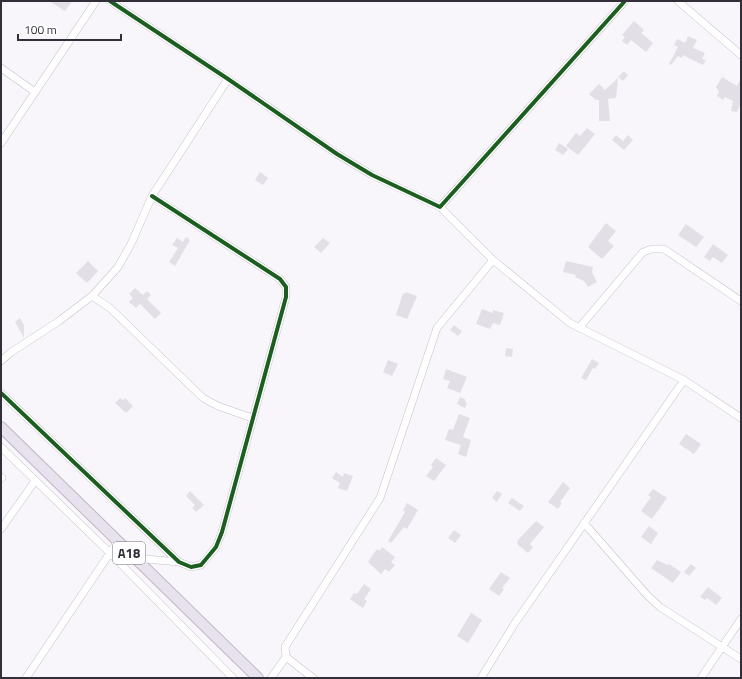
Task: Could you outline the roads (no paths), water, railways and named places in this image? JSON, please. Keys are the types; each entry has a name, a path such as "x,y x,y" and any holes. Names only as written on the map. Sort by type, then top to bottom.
{"highway":[{"name":"A18","path":"1,427 258,678"}],"street":[{"path":"1,143 96,1"},
{"path":"110,1 228,79 342,158 372,176 440,207 493,260 570,323 684,380 741,418"},
{"path":"440,207 625,1"},
{"path":"678,1 741,56"},
{"path":"1,68 35,92"},
{"path":"1,362 10,353 59,321 92,296 118,267 131,244 152,196 228,79"},
{"path":"1,393 179,562 188,567 198,567 207,560 216,547 227,517 252,418 286,297 286,287 280,279 152,196"},
{"path":"579,328 643,252 652,249 664,249 741,301"},
{"path":"271,678 286,657 285,647 380,498 437,328 493,260"},
{"path":"92,296 110,308 203,398 218,406 252,418"},
{"path":"481,678 515,623 684,380"},
{"path":"1,447 110,553 233,678"},
{"path":"1,529 35,480"},
{"path":"584,523 647,596 660,607 741,659"},
{"path":"26,678 118,541"},
{"path":"134,558 179,562"},
{"path":"702,678 741,619"},
{"path":"286,657 313,678"}]}
